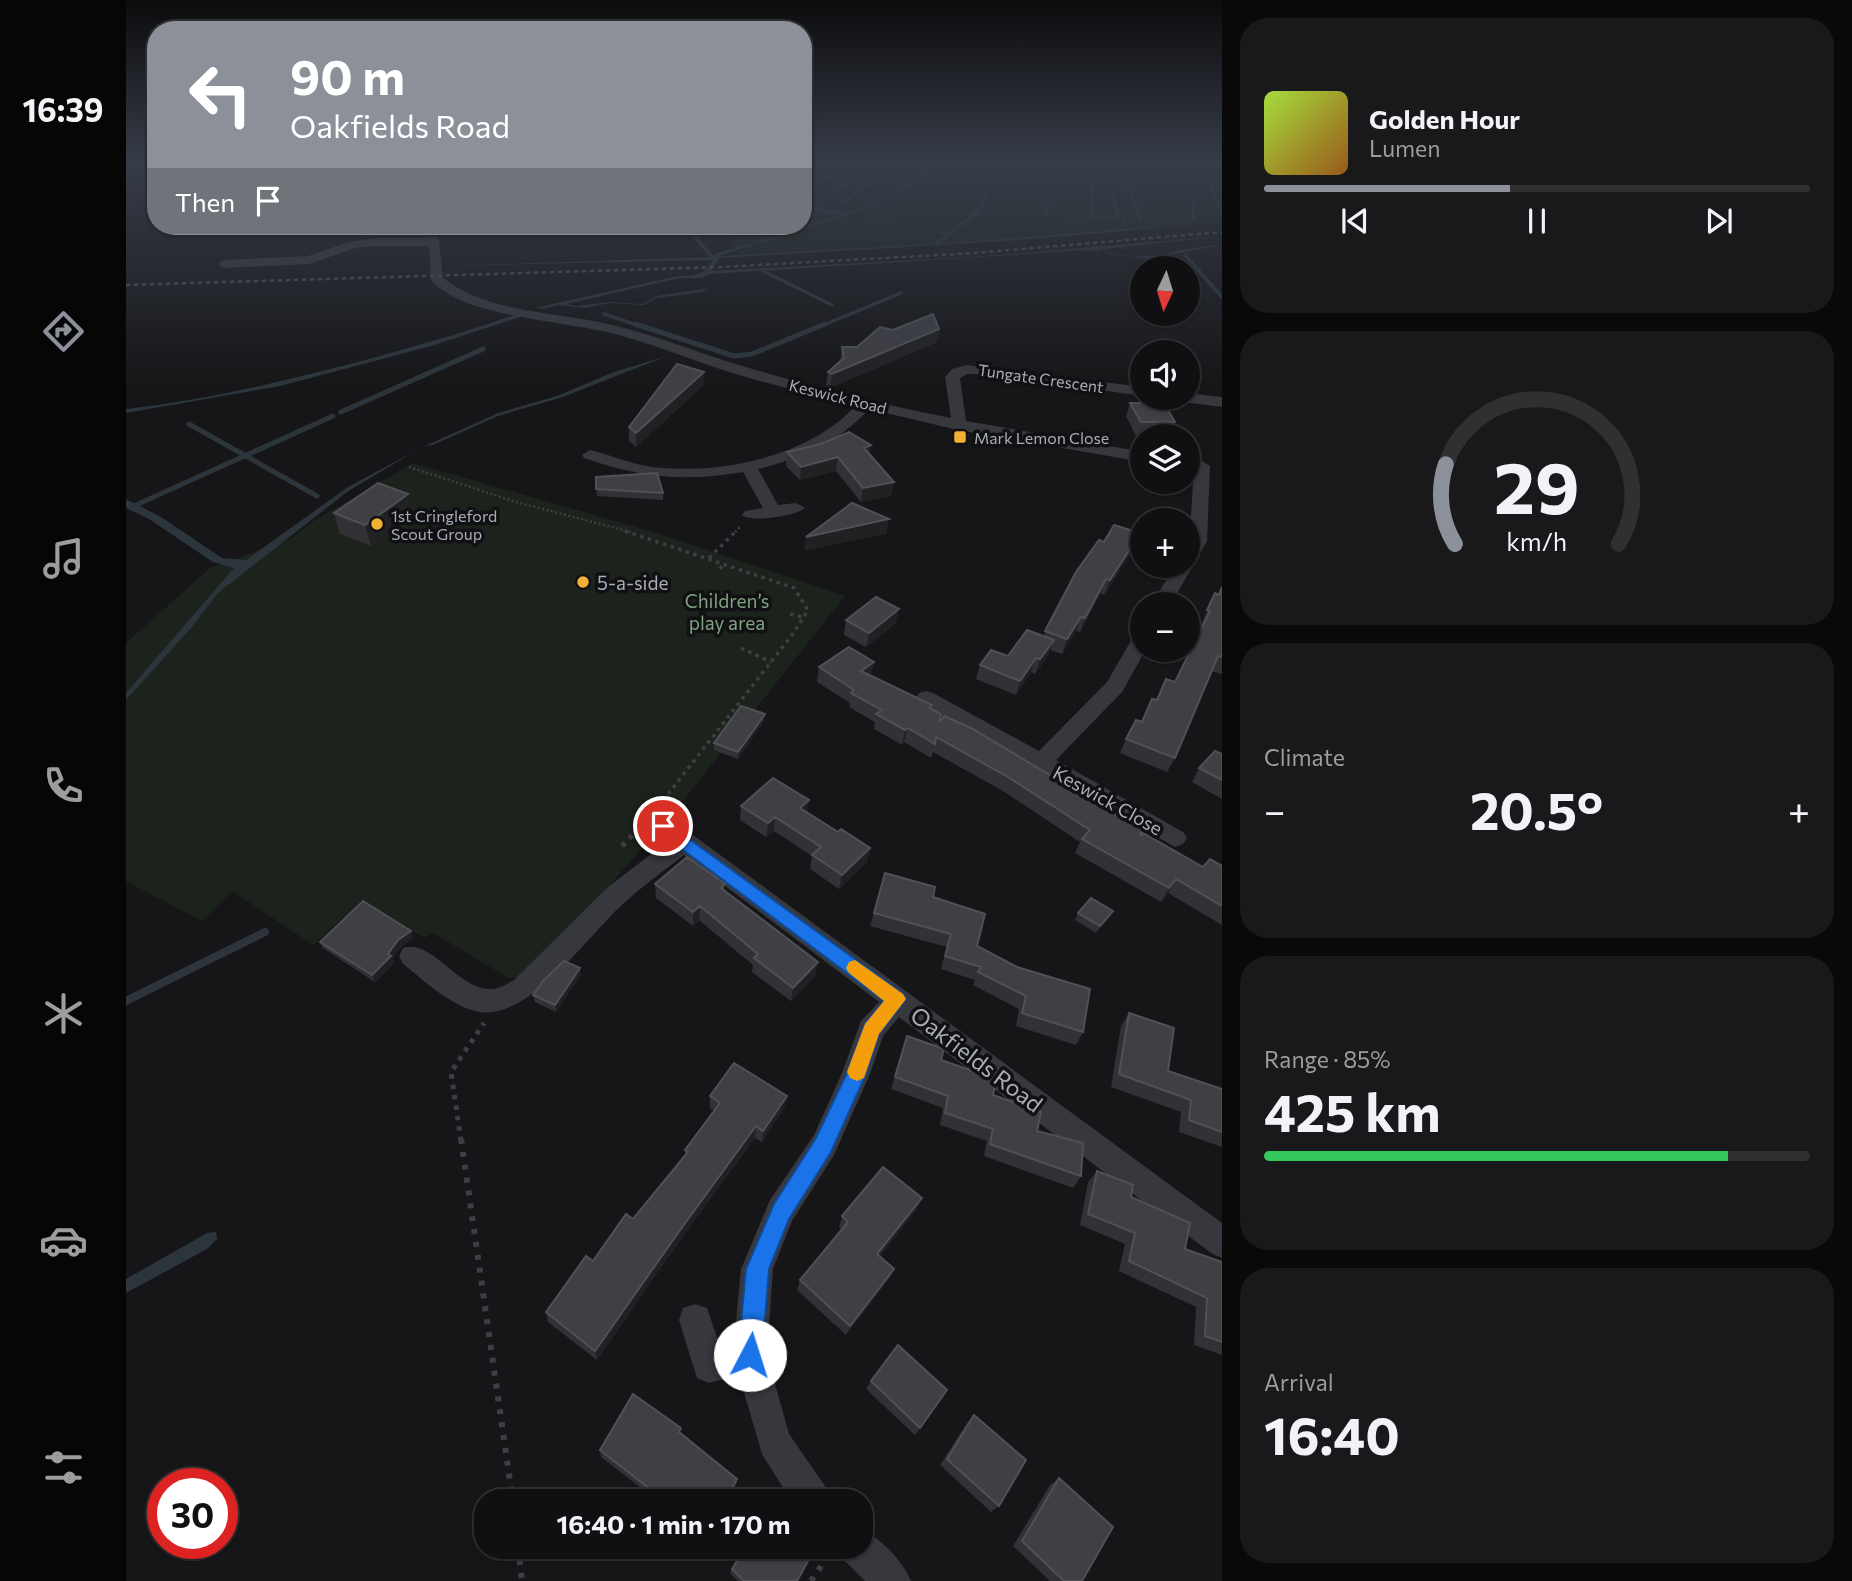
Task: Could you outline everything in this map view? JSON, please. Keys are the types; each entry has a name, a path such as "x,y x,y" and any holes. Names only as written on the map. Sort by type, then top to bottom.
{"street":[{"path":"224,264 309,260 353,245 376,242 435,242 433,238"},
{"name":"Keswick Road","path":"435,242 433,265 440,284 461,295 607,328 746,372 866,403 1058,445 1130,455"},
{"name":"Tungate Crescent","path":"958,425 960,411 950,380 958,370 985,370 1130,390"},
{"path":"1200,399 1222,402"},
{"path":"590,455 620,457 664,473 748,465 796,453 835,433 866,403"},
{"path":"748,465 772,511"},
{"path":"1200,466 1222,469"},
{"path":"751,515 796,508"},
{"name":"Keswick Close","path":"1041,762 1115,687 1130,660"},
{"name":"Keswick Close","path":"926,698 1175,838"},
{"path":"412,956 456,989 479,1000 499,1001 523,988 674,833"},
{"name":"Oakfields Road","path":"674,833 1222,1242"},
{"path":"805,1489 774,1442 750,1355 757,1269 776,1223 824,1145 856,1074 871,1030 897,999"},
{"path":"695,1320 709,1366 750,1355"},
{"path":"869,1559 892,1581"}],"path":[{"path":"409,467 516,502 645,536 794,587 808,610 705,750 657,806 655,818 674,833"},
{"path":"709,558 751,515"},
{"path":"720,569 724,563"},
{"path":"790,614 802,617"},
{"path":"741,648 771,662"},
{"path":"499,1001 451,1072 511,1489"},
{"path":"519,1559 522,1581"},
{"path":"810,1581 826,1559"}],"green space":[{"path":"732,238 1024,238 883,249 739,254"},
{"name":"Children’s play area","path":"413,463 650,531 845,596 663,826 527,976 509,978 433,933 424,938 362,900 313,945 232,891 202,921 126,881 126,643 210,568 290,539 312,522"}],"shaded area":[{"path":"767,238 779,238 764,242 753,242"},
{"path":"941,238 947,238 939,244 1047,238 720,258 711,271 985,256 1206,238 1096,250 1107,253 1088,250 710,274 701,278 679,278 567,304 576,306 610,302 642,304 657,296 709,288 703,292 656,298 644,305 610,303 584,308 559,305 535,308 701,273 713,260 447,266 711,257 748,244 751,245 719,256 932,244"},
{"path":"1222,245 1164,256 1145,256 1205,246"},
{"path":"520,313 526,315 431,346 280,386 126,413 126,409 274,383 362,361"},
{"path":"667,356 563,397 498,416 433,445 425,446 498,413 557,396 614,372"},
{"path":"417,450 347,492 218,593 191,628 126,700 126,693 234,568 213,562 149,519 126,508 126,499 161,517 222,558 246,560 348,487"},
{"path":"216,1232 217,1239 207,1249 126,1293 126,1279 207,1233"}],"building":[{"path":"933,314 939,329 832,374 828,372 844,358 842,347 857,347 880,327 893,330"},
{"path":"677,364 704,372 636,433 629,427"},
{"path":"1134,410 1168,410 1175,422 1141,422"},
{"path":"849,432 871,445 864,448 894,482 863,488 838,457 801,467 787,452 821,444"},
{"path":"657,473 663,493 596,489 596,477"},
{"path":"378,483 408,494 365,525 334,513"},
{"path":"852,503 889,519 806,537"},
{"path":"1114,525 1130,530 1130,549 1110,580 1106,579 1085,618 1081,617 1067,639 1045,631 1076,572 1099,540 1104,542"},
{"path":"1222,587 1222,657 1218,656 1175,758 1126,739 1136,720 1142,722 1152,699 1157,700 1166,679 1175,682 1185,662 1200,662 1200,631 1215,593 1219,595"},
{"path":"876,597 899,609 869,633 846,620"},
{"path":"1027,630 1054,640 1040,659 1036,658 1020,681 980,665 991,650 1008,656"},
{"path":"849,647 874,662 861,671 932,705 929,708 941,714 940,722 944,716 971,728 1142,830 1140,836 1143,833 1203,867 1210,859 1222,866 1222,906 1176,879 1169,888 1082,839 1090,830 1008,777 936,737 935,744 876,714 882,710 851,693 854,690 819,667"},
{"path":"741,706 765,714 738,752 714,743"},
{"path":"1215,751 1222,754 1222,780 1199,768"},
{"path":"773,778 809,800 800,808 838,832 841,829 870,848 842,875 812,855 821,847 775,817 768,823 741,806"},
{"path":"687,857 725,884 721,888 818,962 793,988 754,958 758,954 700,906 693,912 655,884"},
{"path":"885,873 935,887 933,897 985,914 977,946 1017,967 1090,989 1083,1032 1022,1013 1026,996 978,972 981,967 945,956 951,934 874,913"},
{"path":"1091,898 1113,911 1100,926 1078,913"},
{"path":"363,901 411,931 398,940 388,954 391,956 372,975 320,942"},
{"path":"564,961 580,968 555,1005 533,995 543,981"},
{"path":"1129,1013 1174,1028 1168,1071 1222,1089 1222,1132 1189,1120 1191,1100 1119,1074"},
{"path":"907,1036 944,1049 941,1060 996,1079 993,1095 1041,1112 1037,1131 1083,1143 1081,1176 990,1144 993,1129 945,1113 948,1096 895,1077"},
{"path":"734,1063 787,1096 763,1131 756,1126 595,1351 546,1312 586,1256 593,1261 626,1214 633,1219 688,1152 685,1150 720,1103 710,1096"},
{"path":"883,1167 922,1198 877,1254 894,1269 850,1326 800,1280 848,1222 842,1216"},
{"path":"1097,1171 1133,1185 1131,1197 1190,1223 1185,1249 1222,1262 1222,1342 1205,1336 1207,1298 1129,1261 1135,1233 1088,1214"},
{"path":"898,1345 947,1390 920,1428 871,1381"},
{"path":"633,1394 681,1428 679,1432 737,1479 732,1489 650,1489 600,1450"},
{"path":"974,1415 1026,1460 999,1506 947,1459"},
{"path":"1059,1478 1113,1527 1082,1581 1064,1581 1022,1541"},
{"path":"738,1559 809,1559 797,1581 744,1581 732,1569"}],"waterway":[{"path":"696,238 711,256"},
{"path":"1185,255 1222,297"},
{"path":"763,271 832,305"},
{"path":"821,326 901,293"},
{"path":"604,314 640,326"},
{"path":"635,324 734,356 752,354 825,324"},
{"path":"341,412 483,349"},
{"path":"245,456 333,416"},
{"path":"189,424 245,456"},
{"path":"136,505 245,456"},
{"path":"245,456 317,496"},
{"path":"126,1001 265,932"}],"railway":[{"path":"126,285 722,267 975,253 1154,238"}],"slow traffic":[{"path":"855,968 897,999 871,1030 857,1072"}],"place":[{"name":"Mark Lemon Close","path":"960,437"},
{"name":"1st Cringleford Scout Group","path":"377,524"},
{"name":"5-a-side","path":"583,582"}],"route":[{"path":"663,826 897,999 871,1030 856,1074 824,1145 781,1211 757,1269 750,1355"}]}
